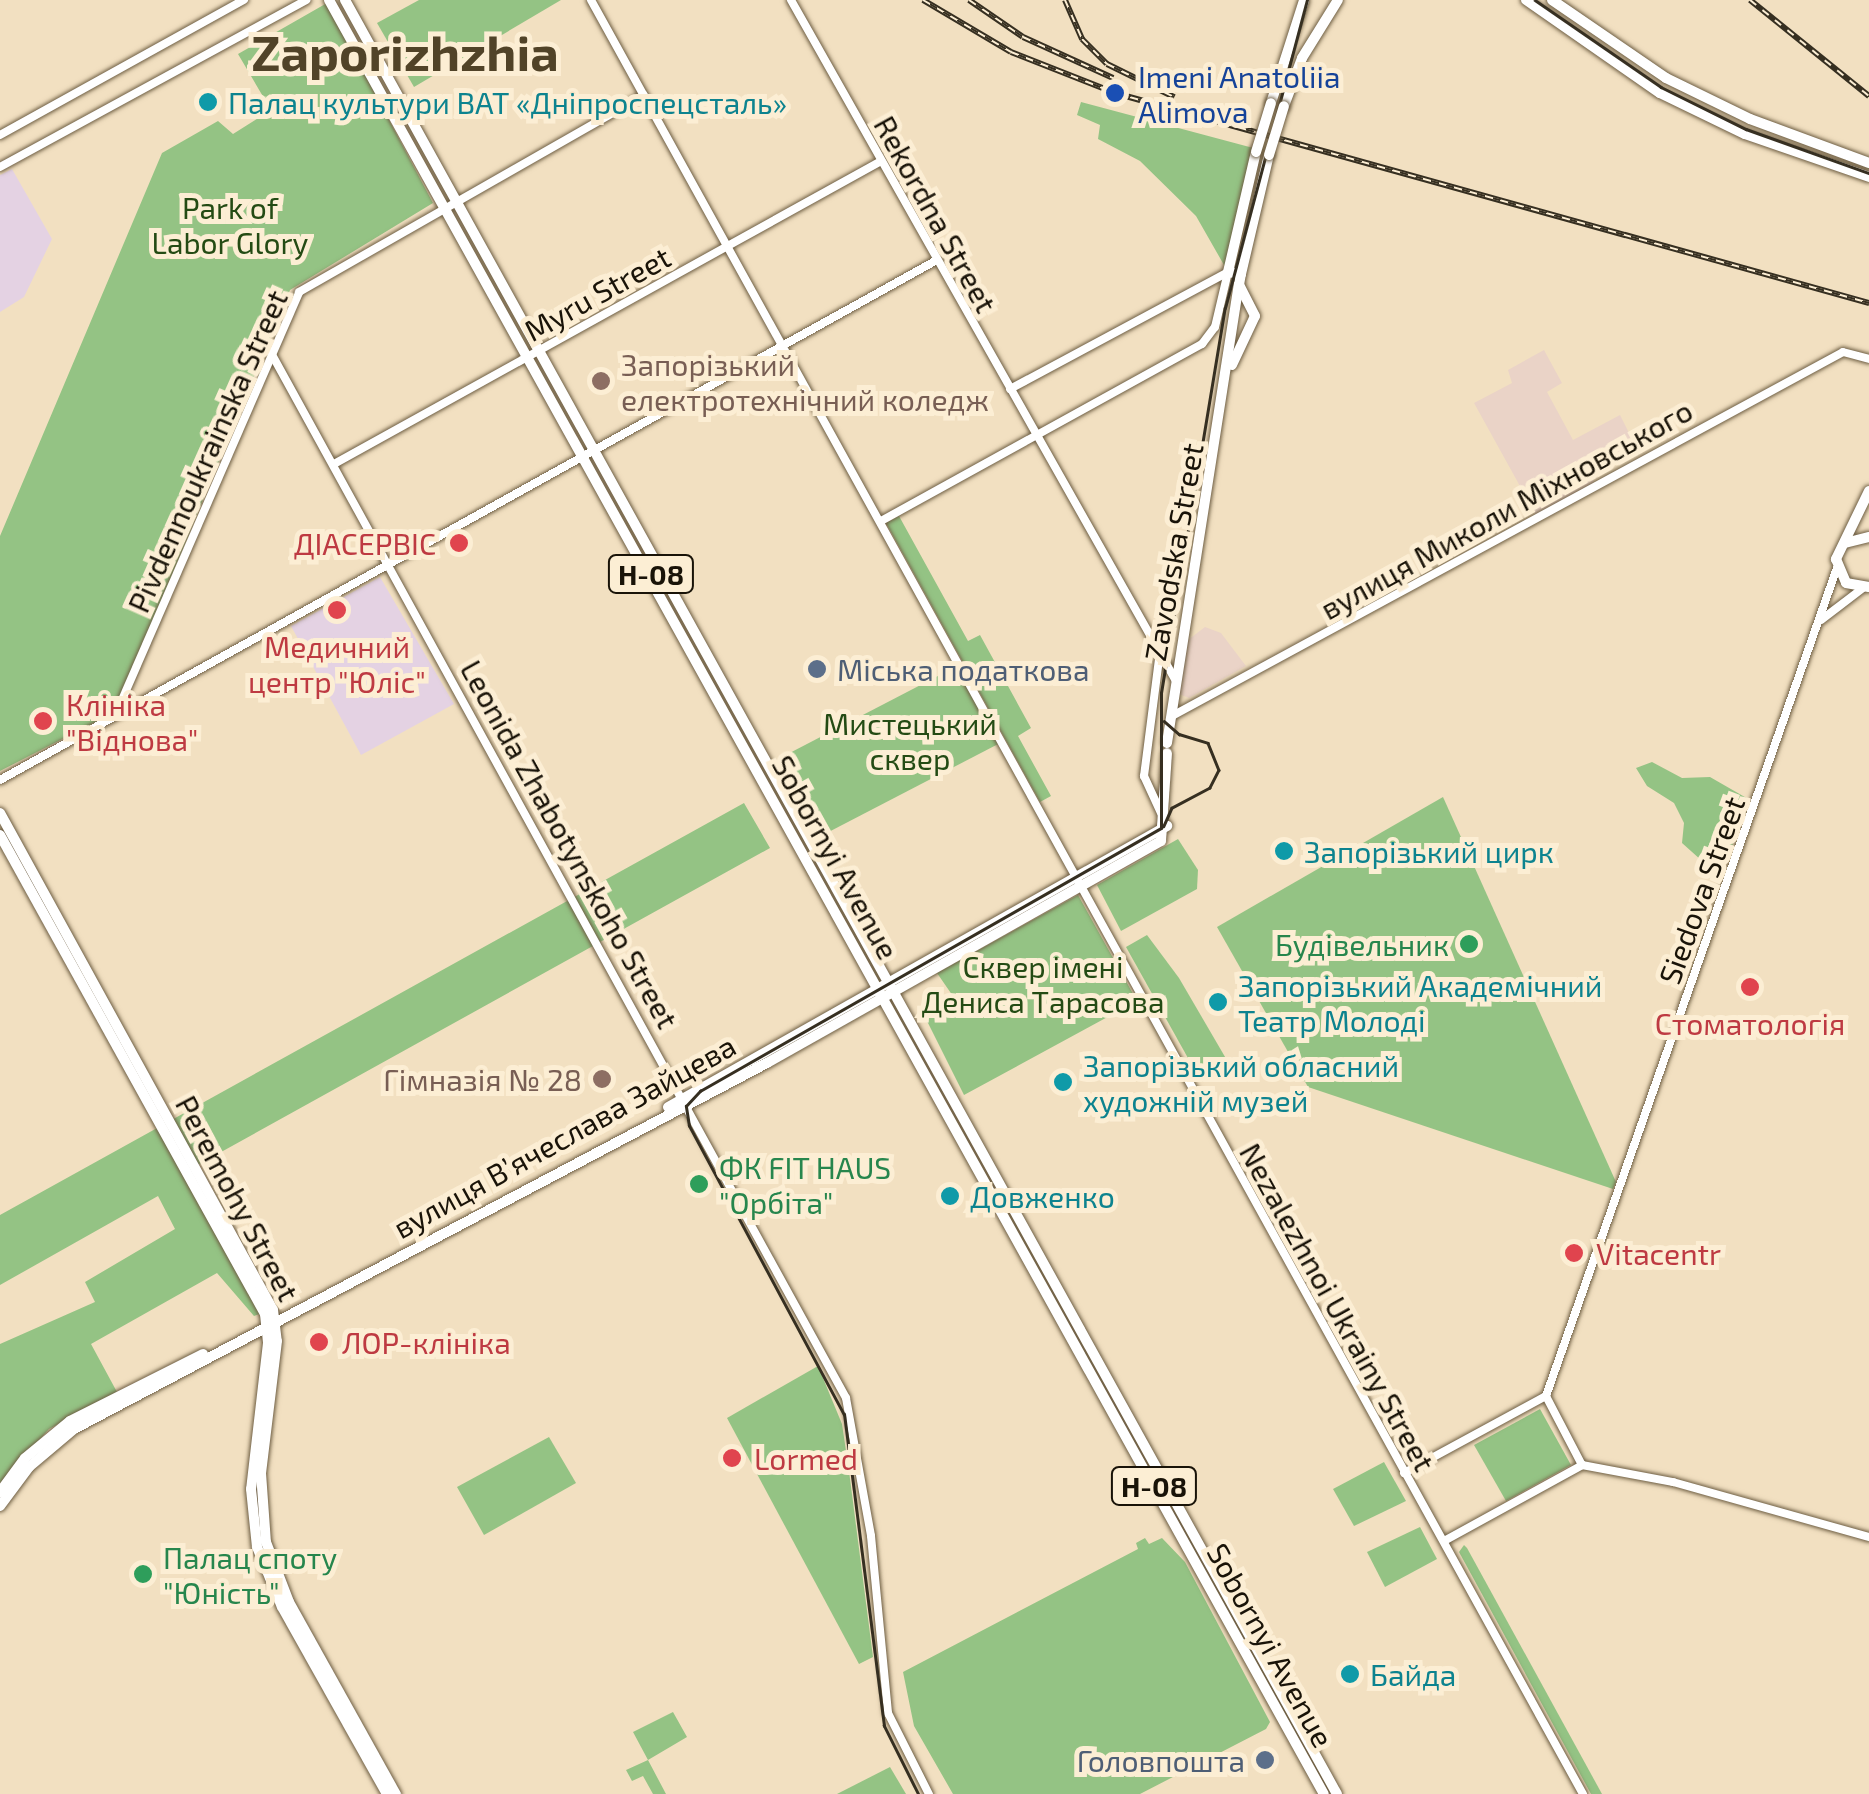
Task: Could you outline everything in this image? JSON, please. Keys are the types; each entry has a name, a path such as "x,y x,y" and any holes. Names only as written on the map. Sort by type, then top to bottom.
{"main road":[{"name":"Sobornyi Avenue","path":"329,0 592,454 1205,1559 1324,1794"},
{"name":"Sobornyi Avenue","path":"345,0 449,202"},
{"name":"Zavodska Street","path":"1161,841 1168,718 1229,370 1236,277 1271,103 1304,0"},
{"name":"Zavodska Street","path":"1262,153 1302,58 1338,0"},
{"path":"1526,0 1660,93 1745,134 1869,177"},
{"path":"1552,0 1666,78 1750,119 1869,162"},
{"name":"Zavodska Street","path":"1229,370 1255,316 1236,277"},
{"path":"1866,587 1846,582 1837,568 1844,543 1869,493"},
{"path":"1844,543 1869,537"},
{"name":"Peremohy Street","path":"0,813 272,1325 252,1489 264,1554 387,1794"},
{"name":"вулиця Вʼячеслава Зайцева","path":"1082,882 1163,825"},
{"name":"Peremohy Street","path":"0,835 272,1325"},
{"name":"вулиця Вʼячеслава Зайцева","path":"0,1506 29,1467 74,1429 687,1101 1161,841"},
{"name":"Sobornyi Avenue","path":"887,989 1204,1575 1337,1794"},
{"name":"вулиця Вʼячеслава Зайцева","path":"0,1492 25,1458 70,1421 272,1325"},
{"name":"Peremohy Street","path":"264,1554 396,1794"},
{"path":"1204,1575 1205,1559"}],"street":[{"path":"0,135 244,0"},
{"path":"0,167 306,0"},
{"name":"Nezalezhnoi Ukrainy Street","path":"591,0 1583,1794"},
{"name":"Rekordna Street","path":"791,0 1159,658 1176,681"},
{"name":"Pivdennoukrainska Street","path":"115,716 299,292 449,202 644,95"},
{"name":"Myru Street","path":"334,464 881,161"},
{"path":"0,780 935,261"},
{"path":"1010,389 1236,277"},
{"path":"881,521 1210,338 1236,277"},
{"name":"Leonida Zhabotynskoho Street","path":"270,352 687,1101 846,1398 871,1536 888,1713 929,1794"},
{"name":"вулиця Миколи Міхновського","path":"1168,718 1843,352 1869,359"},
{"name":"Siedova Street","path":"1546,1396 1837,568"},
{"path":"1821,620 1866,587"},
{"path":"1159,658 1144,776 1161,810 1163,825"},
{"path":"1404,1473 1546,1396 1582,1466"},
{"path":"1444,1541 1582,1466 1797,1514 1869,1537"}],"shaded area":[{"path":"12,169 52,239 24,297 0,312 0,175"},
{"path":"1544,350 1562,383 1547,392 1573,440 1620,415 1635,445 1589,471 1595,484 1536,515 1474,403 1512,383 1508,370"},
{"path":"380,577 454,704 361,755 291,626"},
{"path":"1205,627 1221,633 1246,666 1189,698 1179,694 1188,640"}],"green space":[{"path":"419,0 561,0 414,87 377,23"},
{"name":"Park of Labor Glory","path":"327,3 433,203 290,290 115,712 0,771 0,536 162,153 218,121 233,134 271,110 238,54"},
{"path":"1081,102 1257,149 1228,272 1196,216 1140,161 1098,139 1100,125 1077,115"},
{"path":"899,516 968,641 980,635 1031,728 1018,736 1051,796 1040,802 886,523"},
{"name":"Мистецький сквер","path":"961,664 1004,741 819,837 780,758"},
{"path":"1652,762 1682,778 1710,777 1750,800 1720,877 1682,843 1684,823 1674,803 1647,786 1636,768"},
{"path":"1443,797 1616,1182 1613,1189 1308,1087 1217,927"},
{"path":"744,803 770,848 185,1172 262,1313 254,1316 217,1273 91,1344 117,1392 49,1429 0,1483 0,1344 95,1302 85,1282 175,1229 158,1196 0,1285 0,1215"},
{"path":"1178,839 1198,870 1197,889 1121,931 1097,885"},
{"name":"Сквер імені Дениса Тарасова","path":"1078,895 1137,1001 964,1095 926,1019 957,1002 937,973"},
{"path":"1147,935 1179,978 1235,1074 1198,1076 1126,947"},
{"path":"818,1366 842,1424 849,1471 873,1657 859,1664 727,1418"},
{"path":"1540,1409 1571,1465 1506,1501 1474,1445"},
{"path":"549,1437 576,1483 484,1535 457,1487"},
{"path":"1384,1462 1406,1501 1354,1526 1333,1489"},
{"path":"1420,1527 1437,1559 1385,1587 1367,1552"},
{"path":"1145,1538 1149,1544 1162,1538 1185,1562 1270,1722 1266,1729 1140,1794 953,1794 914,1726 903,1672 1138,1549 1136,1543"},
{"path":"1464,1545 1602,1794 1591,1794 1459,1552"},
{"path":"673,1712 687,1737 648,1760 633,1732"},
{"path":"648,1760 666,1794 653,1794 643,1776 632,1781 626,1770"},
{"path":"890,1767 906,1794 837,1794"}],"tram line":[{"path":"918,1794 884,1726 844,1415 689,1126 686,1106 700,1091 1161,828 1161,693 1225,308 1307,0"},
{"path":"1535,0 1661,87 1746,129 1869,173"},
{"path":"1164,721 1179,734 1208,743 1219,770 1210,788 1172,808 1164,826"}],"railway":[{"path":"923,0 1011,52 1115,93 1869,303"},
{"path":"969,0 1023,37 1113,78"},
{"path":"1065,0 1082,39 1107,64 1174,97"},
{"path":"1750,0 1869,96"}],"place":[{"name":"Imeni Anatoliia Alimova","path":"1115,93"},
{"name":"Палац культури ВАТ «Дніпроспецсталь»","path":"208,102"},
{"name":"Запорізький електротехнічний коледж","path":"601,381"},
{"name":"ДІАСЕРВІС","path":"459,543"},
{"name":"Медичний центр \"Юліс\"","path":"337,610"},
{"name":"Міська податкова","path":"817,669"},
{"name":"Клініка \"Віднова\"","path":"43,721"},
{"name":"Запорізький цирк","path":"1284,851"},
{"name":"Будівельник","path":"1469,944"},
{"name":"Стоматологія","path":"1750,987"},
{"name":"Запорізький Академічний Театр Молоді","path":"1218,1002"},
{"name":"Гімназія № 28","path":"602,1079"},
{"name":"Запорізький обласний художній музей","path":"1063,1082"},
{"name":"ФК FIT HAUS \"Орбіта\"","path":"699,1184"},
{"name":"Довженко","path":"950,1196"},
{"name":"Vitacentr","path":"1574,1253"},
{"name":"ЛОР-клініка","path":"319,1342"},
{"name":"Lormed","path":"732,1458"},
{"name":"Палац споту \"Юність\"","path":"143,1574"},
{"name":"Байда","path":"1350,1674"},
{"name":"Головпошта","path":"1265,1760"}],"district":[{"name":"Zaporizhzhia","path":"405,52"}]}
